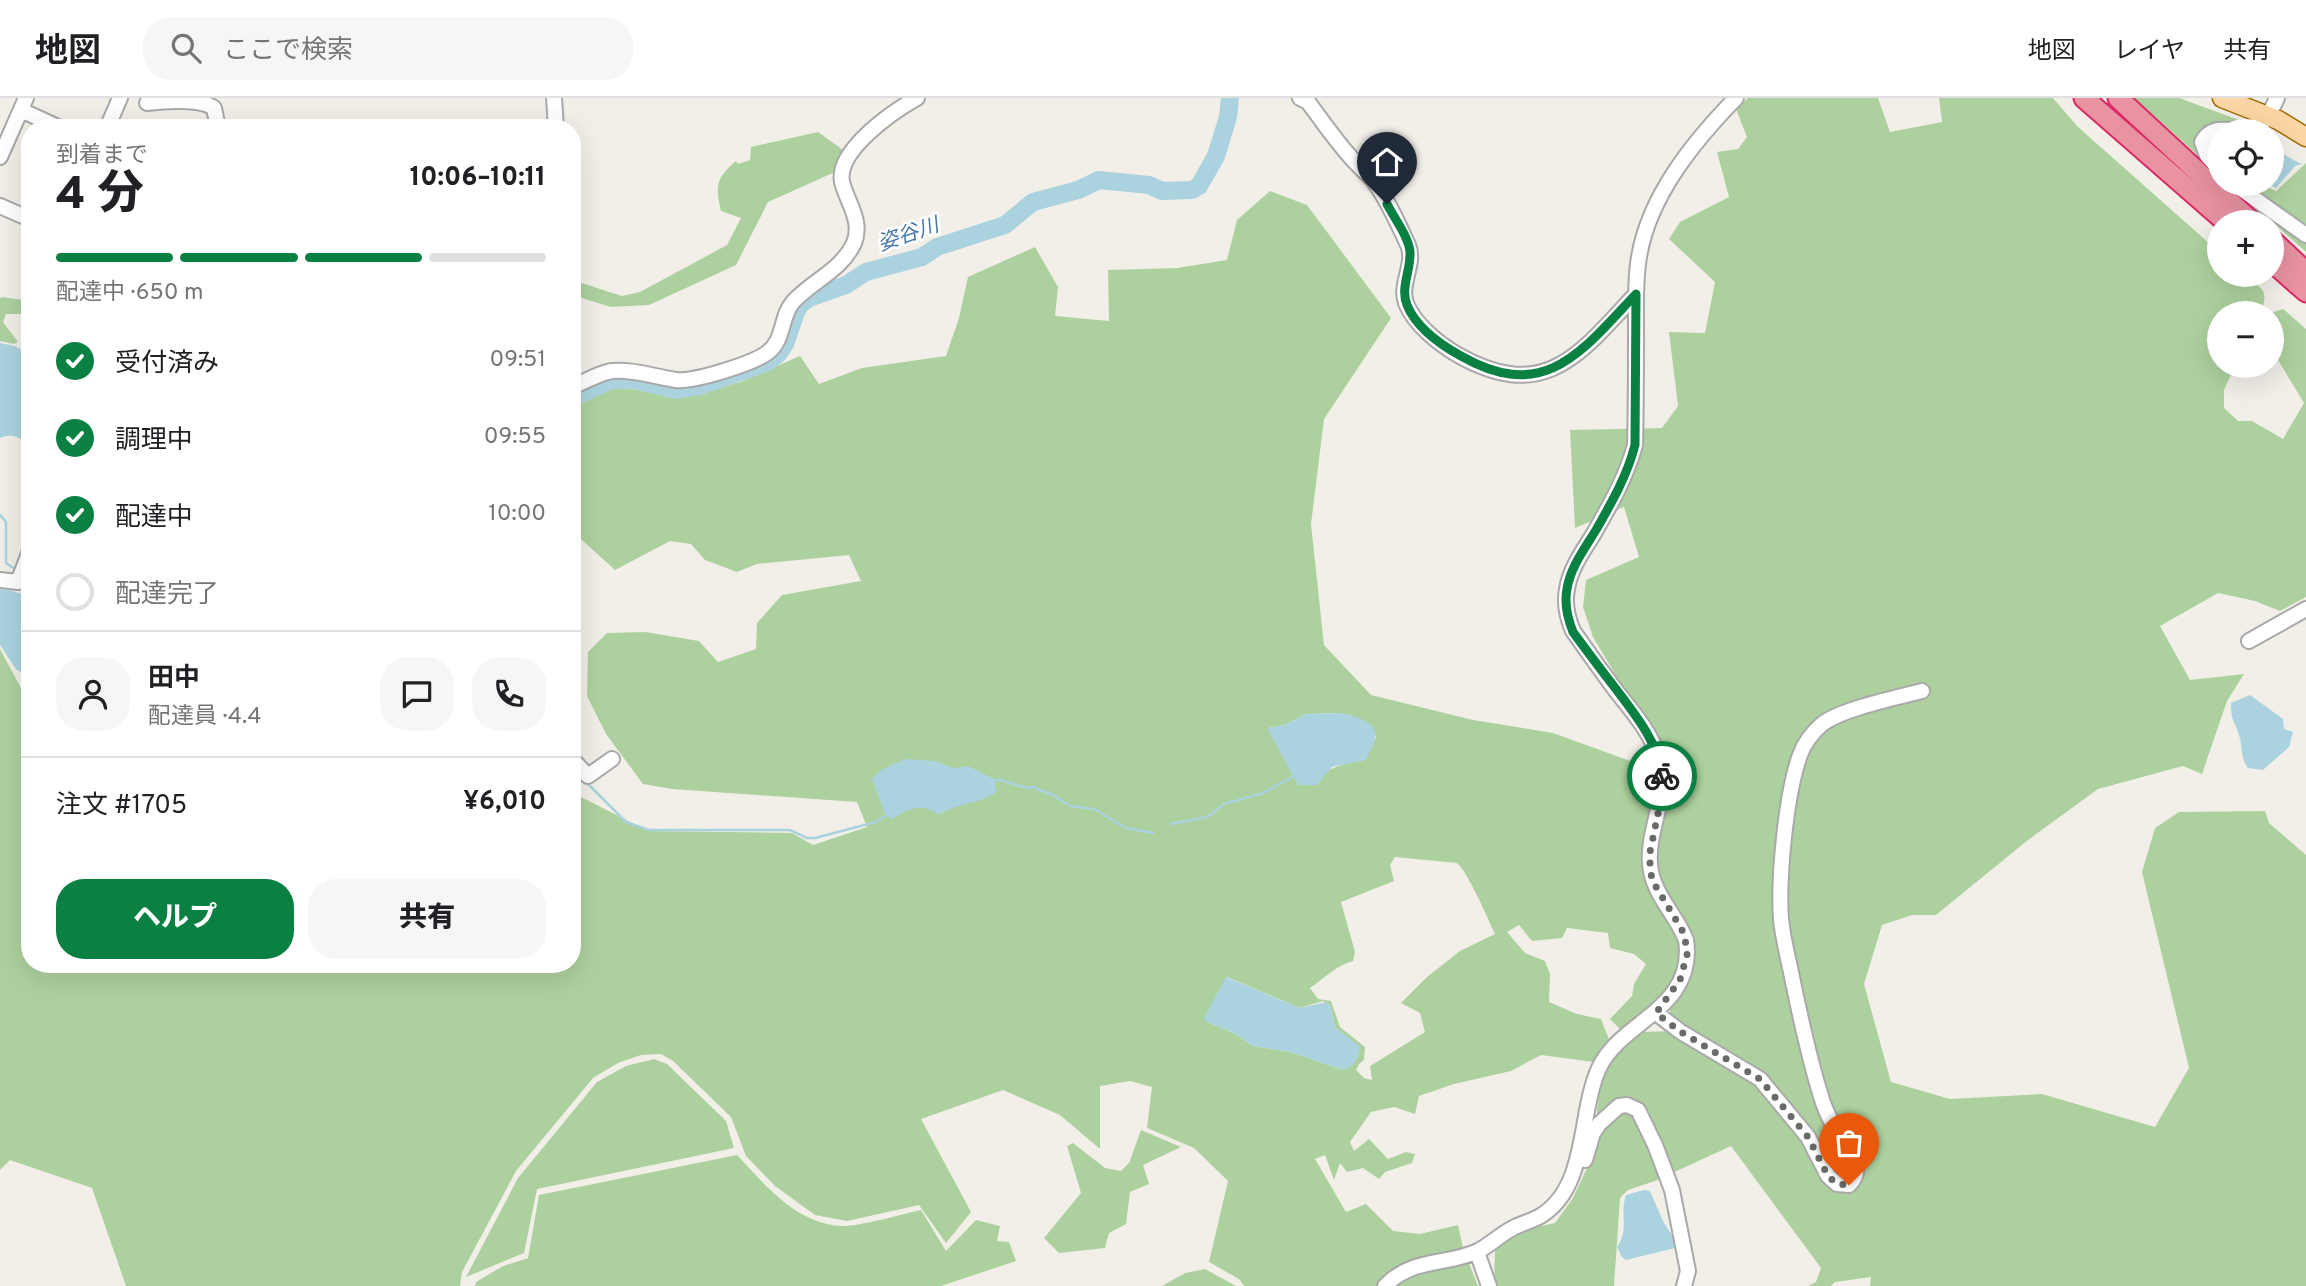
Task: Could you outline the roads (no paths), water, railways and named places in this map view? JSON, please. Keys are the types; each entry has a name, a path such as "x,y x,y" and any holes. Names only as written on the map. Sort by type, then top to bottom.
{"highway":[{"path":"2084,98 2212,210"},
{"path":"2118,98 2239,210"},
{"path":"2284,251 2306,272"},
{"path":"2284,273 2306,292"}],"main road":[{"path":"2222,98 2269,116 2306,136"}],"street":[{"path":"111,119 120,98"},
{"path":"554,98 555,119"},
{"path":"581,383 610,371 634,372 679,380 697,378 768,352 781,336 791,304 833,269 853,244 858,230 842,179 844,166 852,152 875,127 917,98"},
{"path":"1300,98 1308,102 1379,189 1410,249 1404,295 1406,302 1420,323 1446,348 1473,363 1500,373 1520,376 1540,373 1568,360 1587,346 1636,294"},
{"path":"2265,119 2277,98"},
{"path":"1385,1286 1404,1271 1477,1252 1514,1227 1542,1216 1555,1205 1567,1190 1572,1176 1592,1084 1601,1064 1618,1043 1656,1013 1680,980 1688,951 1682,930 1652,880 1650,866 1650,852 1661,799 1662,774 1659,758 1634,713 1573,632 1565,600 1567,585 1576,563 1616,495 1629,468 1635,445 1636,294 1639,257 1652,214 1686,157 1727,99"},
{"path":"147,103 165,101 210,105 216,119"},
{"path":"0,157 24,104 46,119"},
{"path":"2207,134 2202,142 2207,156"},
{"path":"2251,196 2306,235"},
{"path":"0,206 21,215"},
{"path":"0,580 19,582 21,576"},
{"path":"2249,641 2306,609"},
{"path":"1656,1013 1717,1054 1753,1073 1808,1137 1828,1176 1841,1185 1849,1185 1855,1179 1857,1169 1853,1155 1831,1121 1821,1097 1786,950 1781,920 1781,886 1790,803 1800,755 1809,737 1823,723 1856,709 1922,691"},
{"path":"581,769 588,776 612,759"},
{"path":"1555,1205 1566,1205 1573,1194 1581,1178 1593,1133 1599,1124 1619,1106 1633,1106 1638,1110 1655,1145 1672,1191 1688,1271 1684,1286"},
{"path":"1477,1252 1489,1286"}],"water":[{"path":"2284,154 2302,164 2295,166 2284,179"},
{"path":"0,343 21,350 21,439 12,436 0,438"},
{"path":"0,589 21,595 21,672 16,669 0,645"},
{"path":"2250,695 2283,719 2284,729 2293,732 2289,747 2263,770 2248,768 2245,764 2232,714 2231,703"},
{"path":"1340,713 1368,723 1375,731 1375,739 1367,758 1332,767 1317,785 1298,785 1267,728 1285,725 1305,714"},
{"path":"905,759 935,761 954,768 968,766 994,779 996,792 984,799 940,814 915,808 891,819 885,814 872,779 881,770"},
{"path":"1226,977 1300,1008 1326,1002 1330,1005 1335,1027 1360,1047 1355,1062 1343,1070 1291,1052 1253,1046 1236,1034 1205,1021 1204,1018"},
{"path":"1650,1191 1663,1221 1679,1247 1626,1260 1617,1247 1624,1228 1624,1202 1626,1195"}],"waterway":[{"name":"姿谷川","path":"581,394 611,380 634,380 677,390 700,386 768,362 785,344 796,312 809,298 846,285 866,272 922,257 937,247 1005,225 1033,202 1078,190 1099,180 1149,185 1162,191 1192,190 1199,186 1216,156 1228,117 1230,98"},
{"path":"0,515 6,522 6,563 15,569"},
{"path":"1171,824 1207,817 1224,804 1263,793 1296,775"},
{"path":"994,780 1032,787 1053,795 1070,806 1094,809 1126,828 1153,833"},
{"path":"586,782 626,822 649,830 790,830 807,838 815,838 876,822 888,814"}]}
